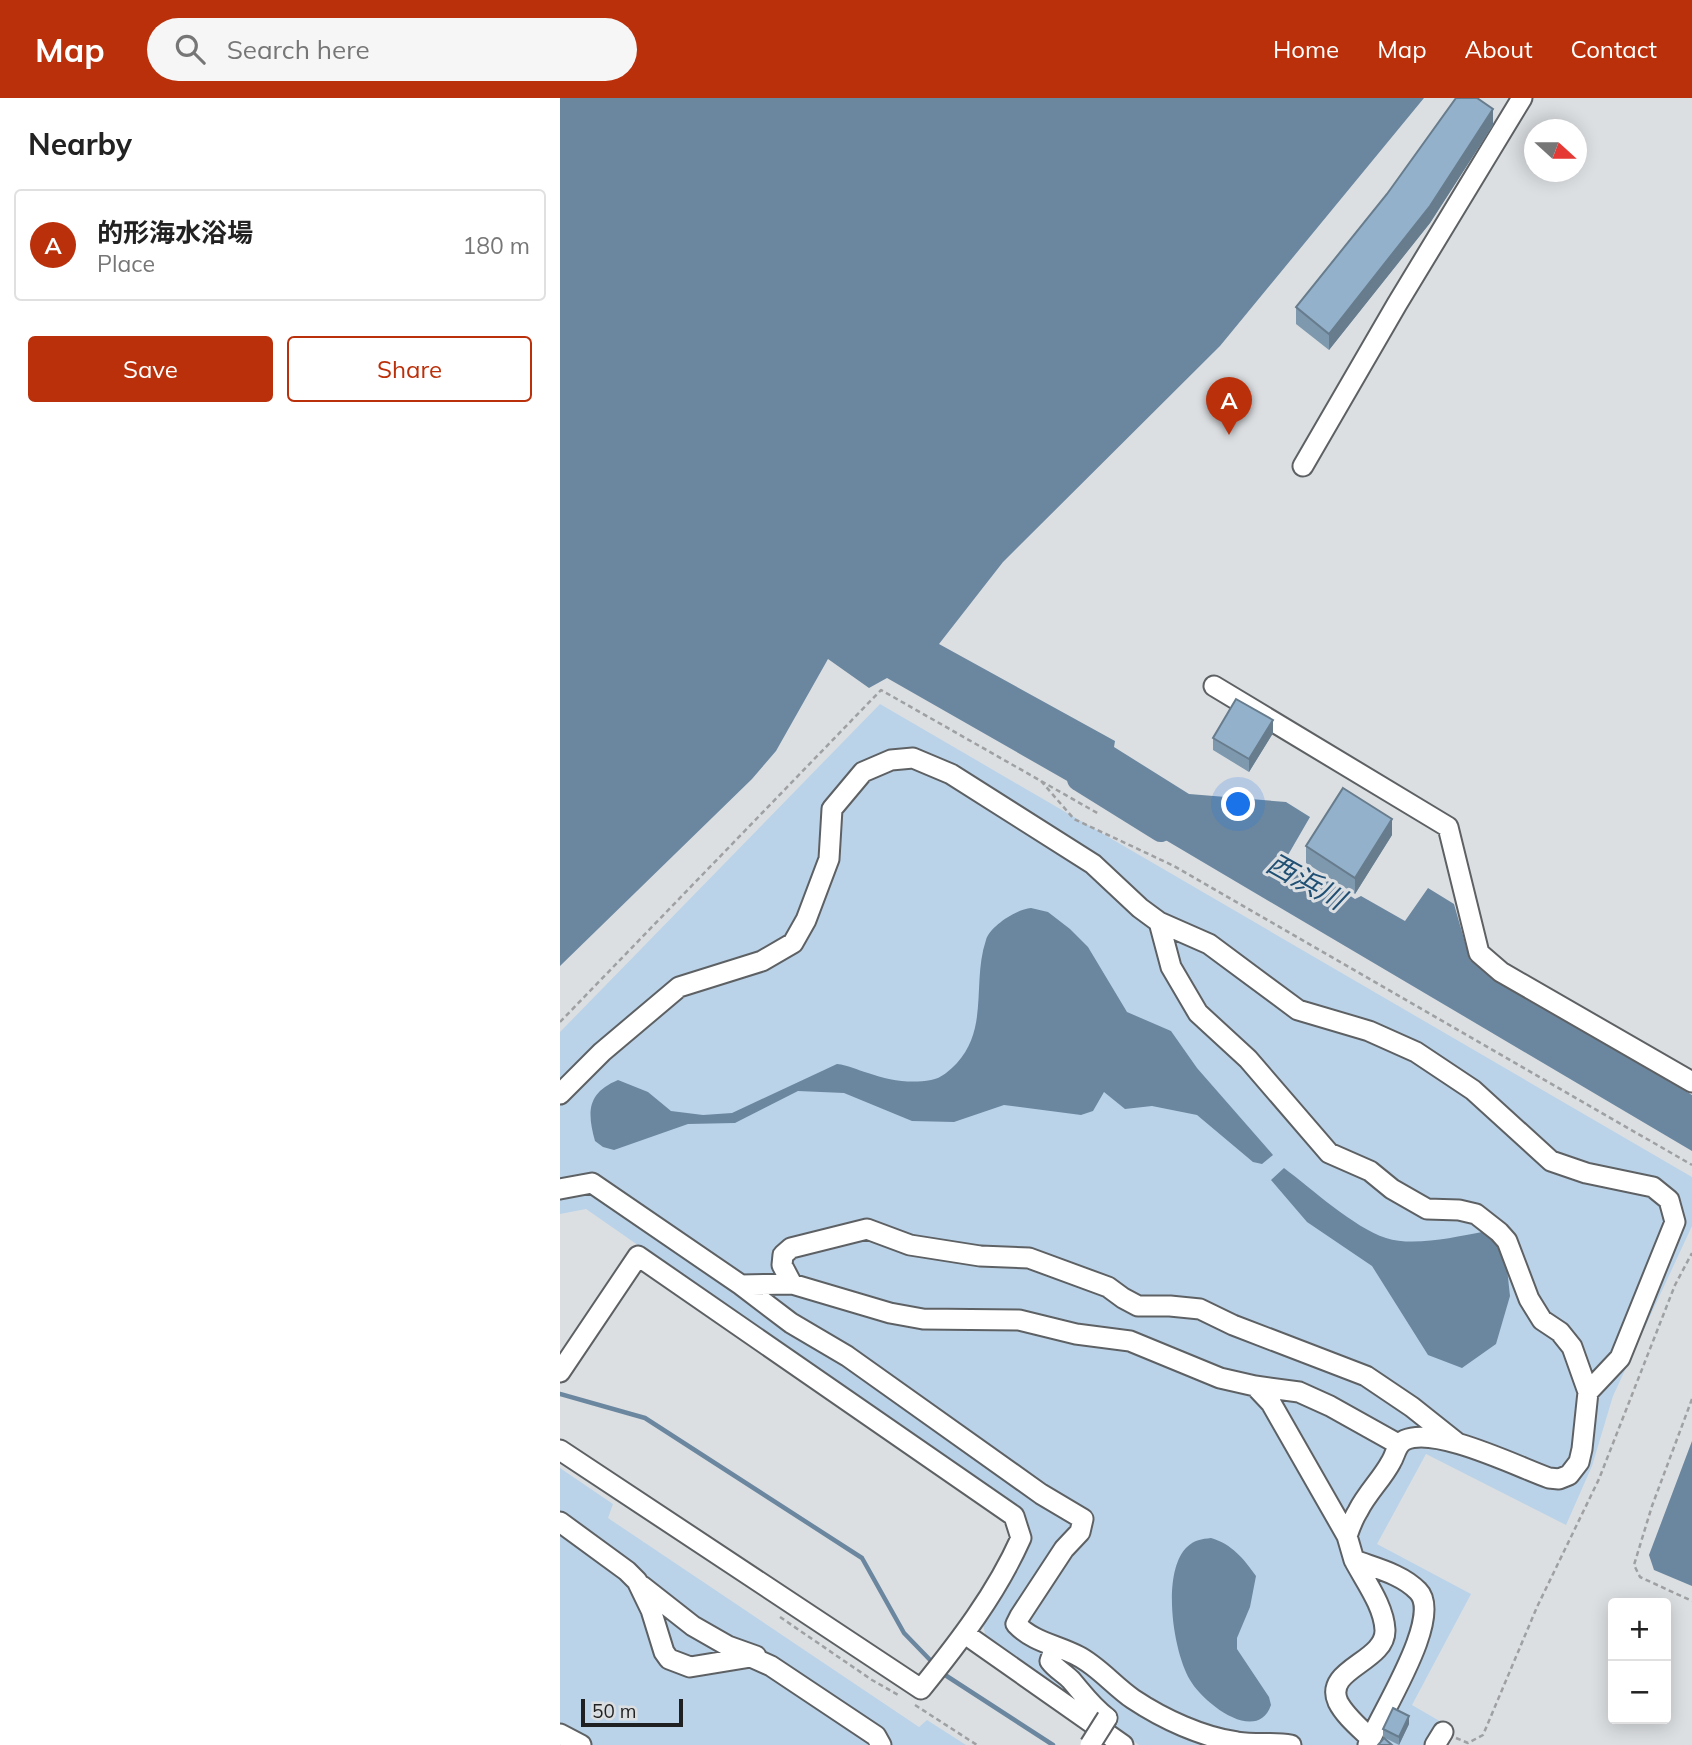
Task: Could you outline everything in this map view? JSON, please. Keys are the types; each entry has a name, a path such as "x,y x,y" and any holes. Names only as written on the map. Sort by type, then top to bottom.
{"street":[{"path":"1303,466 1396,304 1522,98"},
{"path":"1214,686 1448,827 1479,953 1501,972 1692,1082"},
{"path":"560,1094 601,1052 679,987 762,961 793,943 806,920 829,859 832,809 863,772 891,760 913,758 951,774 1093,864 1159,922 1209,944 1298,1010 1368,1031 1416,1052 1473,1090 1551,1161 1586,1173 1653,1187 1669,1200 1675,1222 1620,1358 1588,1392"},
{"path":"1159,922 1171,967 1198,1013 1248,1059 1329,1153 1370,1171 1392,1189 1427,1209 1459,1210 1476,1214 1499,1232 1507,1241 1529,1298 1542,1320 1560,1332 1572,1347 1588,1392 1582,1449 1579,1462 1569,1475 1559,1479 1549,1478 1456,1443 1419,1437 1406,1438 1398,1444 1392,1461 1358,1510 1347,1536"},
{"path":"560,1189 592,1183 741,1285 791,1324 847,1356 1041,1494 1083,1519 1080,1532 1064,1549 1016,1624 1034,1638 1080,1657 1131,1698 1160,1716 1239,1743 1291,1745"},
{"path":"792,1284 782,1265 783,1255 791,1248 867,1229 910,1245 980,1256 1029,1258 1108,1287 1138,1306 1200,1309 1233,1325 1366,1376 1423,1415 1456,1443"},
{"path":"560,1372 638,1256 1014,1516 1021,1538 1013,1556 965,1634 921,1689 560,1450"},
{"path":"741,1285 792,1284 890,1313 923,1319 1019,1320 1076,1334 1130,1341 1220,1378 1299,1392 1398,1444"},
{"path":"1255,1386 1271,1404 1347,1536 1354,1560 1380,1610 1385,1632 1381,1644 1373,1654 1341,1677 1336,1695 1339,1705 1369,1742 1420,1637 1426,1606 1419,1592 1399,1578 1354,1560"},
{"path":"560,1522 627,1571 693,1626 728,1646 751,1653 876,1735 881,1745"},
{"path":"637,1581 669,1659 690,1667 751,1657 771,1666"},
{"path":"965,1634 1123,1745"},
{"path":"1055,1647 1050,1661 1056,1669 1069,1677 1092,1707 1107,1718 1090,1745"},
{"path":"560,1734 581,1745"}],"path":[{"path":"560,1022 881,690 1099,814"},
{"path":"1041,781 1074,819 1174,866 1692,1165"},
{"path":"1439,1739 1468,1743 1483,1735 1537,1607 1599,1479 1675,1284 1692,1253"},
{"path":"1692,1399 1652,1506 1634,1565 1640,1577 1692,1601"}],"shaded area":[{"path":"880,704 1692,1177 1692,1226 1613,1396 1592,1466 1566,1525 1426,1454 1377,1544 1471,1594 1412,1705 1443,1723 1428,1745 1139,1745 987,1642 982,1621 1031,1540 1019,1510 586,1209 560,1214 560,1032"},
{"path":"560,1468 613,1504 608,1518 919,1727 927,1720 966,1745 560,1745"}],"water":[{"path":"560,98 1424,98 1220,346 1003,562 939,644 1115,741 1114,747 1189,794 1286,802 1310,817 1288,855 1355,899 1361,896 1405,921 1428,888 1454,904 1470,960 1692,1095 1692,1151 1130,819 1136,807 1110,791 1104,802 887,678 869,688 828,659 776,751 752,779 560,966"},
{"path":"1031,908 1048,912 1088,947 1127,1012 1171,1031 1197,1068 1273,1155 1262,1164 1253,1162 1197,1115 1152,1106 1125,1109 1104,1092 1093,1111 1081,1115 1004,1105 954,1122 912,1121 844,1093 798,1091 735,1123 688,1124 614,1150 595,1141 591,1121 592,1104 600,1091 618,1080 648,1092 671,1111 703,1115 732,1113 837,1064 899,1081 915,1082 942,1076 957,1063 973,1035 986,940 993,929 1005,919"},
{"path":"1284,1168 1347,1217 1386,1238 1409,1242 1482,1232 1505,1250 1510,1296 1496,1344 1462,1368 1428,1355 1372,1266 1307,1222 1271,1180"},
{"path":"1692,1441 1692,1586 1654,1570 1649,1555"},
{"path":"1211,1538 1237,1553 1256,1576 1250,1607 1237,1638 1237,1649 1269,1697 1271,1705 1264,1716 1254,1721 1243,1721 1230,1716 1206,1699 1190,1680 1179,1651 1172,1612 1174,1574 1187,1547 1195,1541"}],"building":[{"path":"1456,98 1477,98 1493,109 1430,206 1329,334 1296,307 1387,194"},
{"path":"1236,699 1273,720 1249,759 1213,738"},
{"path":"1343,788 1392,819 1355,878 1306,846"},
{"path":"1393,1708 1409,1716 1399,1737 1383,1729"},
{"path":"1384,1738 1392,1745 1378,1745"}],"waterway":[{"name":"西浜川","path":"1079,779 1161,830"},
{"path":"560,1394 645,1418 862,1558 904,1633 934,1664"},
{"path":"942,1673 1053,1745"}],"place":[{"name":"的形海水浴場","path":"1229,435"}]}
